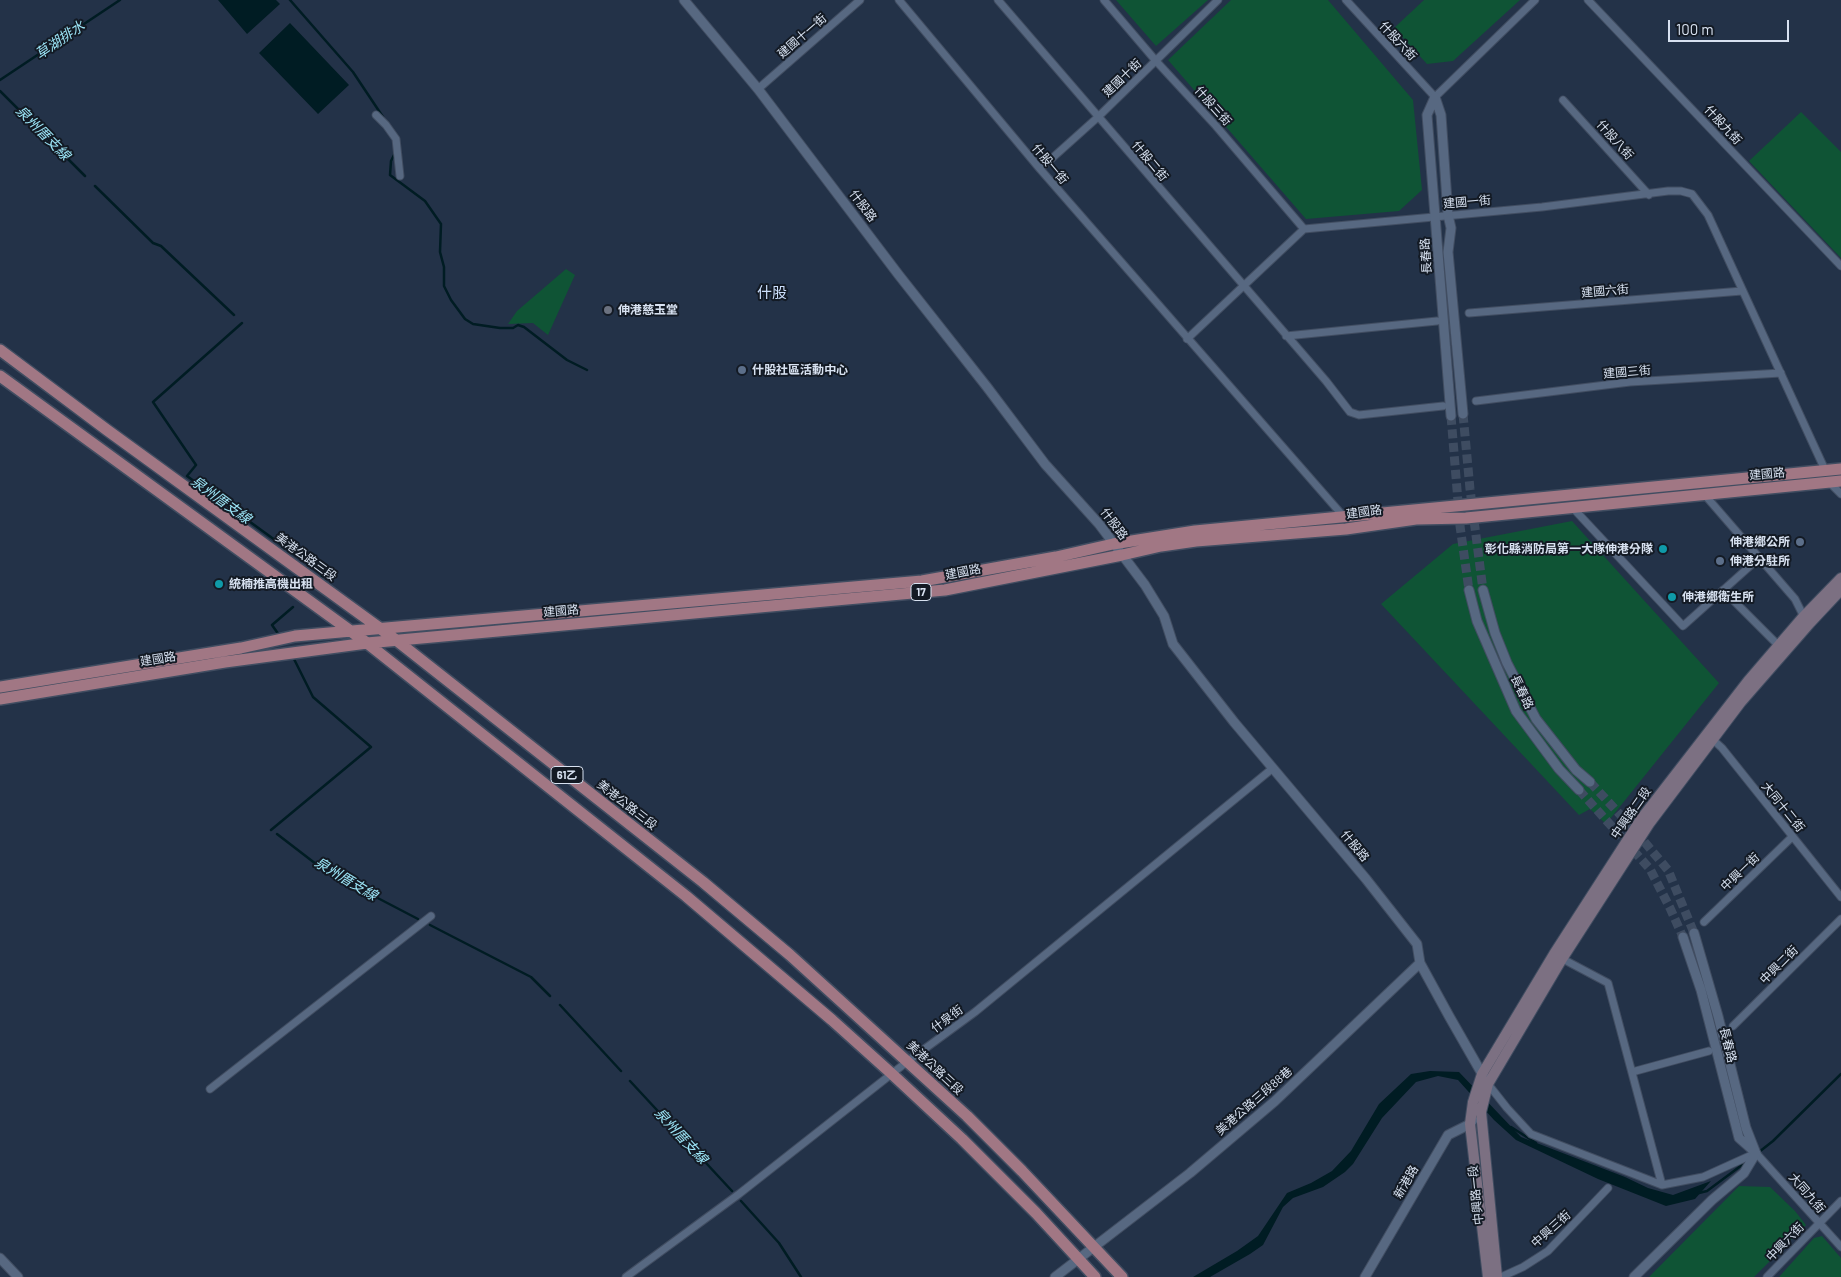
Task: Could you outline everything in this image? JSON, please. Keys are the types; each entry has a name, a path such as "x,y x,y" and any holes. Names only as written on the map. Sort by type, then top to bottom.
{"main road":[{"name":"美港公路三段","path":"0,350 396,640 703,882 790,955 908,1061 1008,1157 1122,1277"},
{"name":"61乙","path":"0,376 367,642 686,896 832,1020 892,1074 989,1166 1095,1277"},
{"name":"建國路","path":"0,699 225,662 367,642 922,581 1056,557 1113,544 1196,531 1841,469"},
{"name":"建國路","path":"0,687 241,648 295,636 946,590 1122,556 1160,546 1346,529 1416,519 1466,518 1572,506 1835,482"},
{"name":"中興路二段","path":"1481,1092 1482,1074 1558,957 1709,737 1741,702 1781,649 1841,578"},
{"name":"中興路二段","path":"1806,620 1841,590"},
{"name":"中興路二段","path":"1481,1092 1488,1084 1558,957"},
{"path":"1470,1124 1474,1100 1481,1092"},
{"path":"1481,1092 1481,1109"},
{"name":"中興路一段","path":"1481,1109 1497,1277"},
{"name":"中興路一段","path":"1470,1124 1488,1277"}],"street":[{"name":"什股路","path":"684,0 758,89 1045,464 1083,505 1145,585 1164,616 1173,644 1234,722 1366,879 1417,944 1420,963 1488,1084"},
{"name":"建國十一街","path":"758,89 860,0"},
{"name":"什股一街","path":"899,0 1040,169 1188,340"},
{"name":"什股二街","path":"998,0 1286,336"},
{"name":"什股三街","path":"1104,0 1304,229"},
{"name":"建國十街","path":"1040,169 1098,117 1218,0"},
{"name":"什股六街","path":"1346,0 1435,97"},
{"name":"長春路","path":"1451,416 1426,115 1435,97 1536,0"},
{"name":"什股九街","path":"1588,0 1841,266"},
{"name":"長春路","path":"1435,97 1441,115 1448,215 1451,228 1448,252 1463,414"},
{"name":"什股八街","path":"1563,100 1649,195"},
{"path":"376,115 396,139 400,176"},
{"name":"建國一街","path":"1304,229 1542,207 1649,195 1668,191 1692,194 1708,215 1826,470 1835,482"},
{"path":"1304,229 1242,286 1188,340 1234,389 1344,517"},
{"name":"建國六街","path":"1469,313 1742,291"},
{"path":"1286,336 1437,321"},
{"path":"1286,336 1350,412 1359,415 1443,406"},
{"name":"建國三街","path":"1476,401 1630,382 1781,373"},
{"path":"1835,482 1841,494"},
{"path":"1703,494 1795,600 1806,620"},
{"path":"1572,506 1683,626 1759,558"},
{"name":"長春路","path":"1470,590 1476,621 1516,711 1559,769 1578,790"},
{"name":"長春路","path":"1483,590 1495,633 1507,664 1536,719 1576,770 1590,782"},
{"path":"1723,590 1781,649"},
{"name":"大同十二街","path":"1709,737 1722,748 1841,897"},
{"name":"什泉街","path":"626,1277 739,1194 908,1061 975,1012 1273,768"},
{"name":"中興一街","path":"1704,922 1792,837"},
{"path":"210,1089 431,916"},
{"name":"中興二街","path":"1733,1026 1841,919"},
{"name":"長春路","path":"1694,933 1718,1016 1746,1128 1757,1158"},
{"name":"長春路","path":"1683,938 1701,990 1738,1138 1757,1158"},
{"path":"1558,957 1608,983 1662,1185"},
{"name":"美港公路三段88巷","path":"1055,1277 1190,1173 1274,1101 1420,963"},
{"path":"1632,1072 1709,1051"},
{"path":"1488,1084 1531,1134 1662,1185 1703,1177 1757,1158"},
{"name":"新港路","path":"1365,1277 1448,1135 1470,1124 1481,1109"},
{"path":"1634,1277 1712,1200 1744,1173 1757,1158"},
{"name":"大同九街","path":"1757,1158 1841,1247"},
{"name":"中興三街","path":"1501,1277 1548,1251 1608,1188"},
{"name":"中興六街","path":"1767,1277 1841,1201"},
{"path":"0,1258 18,1277"}],"green space":[{"path":"1116,0 1208,0 1156,46"},
{"path":"1231,0 1328,0 1413,100 1422,190 1399,211 1306,219 1168,60"},
{"path":"1424,0 1520,0 1453,61 1427,64 1394,28"},
{"path":"1801,112 1841,152 1841,258 1749,161"},
{"path":"566,269 575,275 548,335 533,323 508,324 517,311"},
{"path":"1572,521 1719,683 1606,824 1590,809 1579,815 1381,604 1453,544"},
{"path":"1739,1186 1770,1187 1795,1211 1806,1225 1754,1277 1649,1277"},
{"path":"1822,1236 1841,1258 1841,1277 1779,1277 1814,1238"}],"water":[{"path":"218,0 276,0 280,4 247,34"},
{"path":"290,23 349,85 318,114 259,53"},
{"path":"1430,1071 1459,1072 1521,1137 1625,1177 1648,1188 1673,1195 1711,1181 1695,1199 1666,1206 1598,1179 1516,1140 1494,1120 1458,1080 1438,1076 1416,1082 1382,1118 1353,1164 1345,1172 1323,1187 1293,1198 1283,1207 1263,1245 1210,1277 1193,1277 1258,1236 1287,1193 1311,1183 1332,1171 1351,1151 1379,1104 1411,1074"}],"waterway":[{"name":"草湖排水","path":"0,80 120,0"},
{"path":"290,0 353,72 383,117"},
{"name":"泉州厝支線","path":"0,91 85,176"},
{"path":"395,153 391,161 390,175 425,201 441,224 440,252 444,267 444,286 451,300 465,319 473,324 500,328 513,328 518,325 524,327 567,360 587,370"},
{"name":"泉州厝支線","path":"95,186 153,243 161,246 234,315"},
{"name":"泉州厝支線","path":"242,323 153,402 196,465 187,476 323,575 320,578"},
{"name":"泉州厝支線","path":"279,635 272,625 293,607"},
{"name":"泉州厝支線","path":"271,830 371,747 313,697 293,657"},
{"name":"泉州厝支線","path":"277,834 316,864 418,919"},
{"name":"泉州厝支線","path":"430,925 531,977 550,996"},
{"name":"泉州厝支線","path":"560,1005 621,1071"},
{"path":"1759,1152 1773,1141 1841,1074"},
{"name":"泉州厝支線","path":"630,1081 732,1191"},
{"path":"1511,1127 1536,1143"},
{"path":"1699,1193 1707,1191 1746,1162"},
{"name":"泉州厝支線","path":"741,1201 779,1243 801,1277"}],"tunnel":[{"path":"1463,414 1470,489 1483,590"},
{"path":"1451,416 1460,526 1469,590"},
{"path":"1590,782 1668,870 1694,933"},
{"path":"1579,790 1650,869 1683,937"}],"place":[{"name":"伸港慈玉堂","path":"608,310"},
{"name":"什股社區活動中心","path":"742,370"},
{"name":"伸港鄉公所","path":"1800,542"},
{"name":"彰化縣消防局第一大隊伸港分隊","path":"1663,549"},
{"name":"伸港分駐所","path":"1720,561"},
{"name":"統楠推高機出租","path":"219,584"},
{"name":"伸港鄉衛生所","path":"1672,597"}],"district":[{"name":"什股","path":"772,293"}]}
